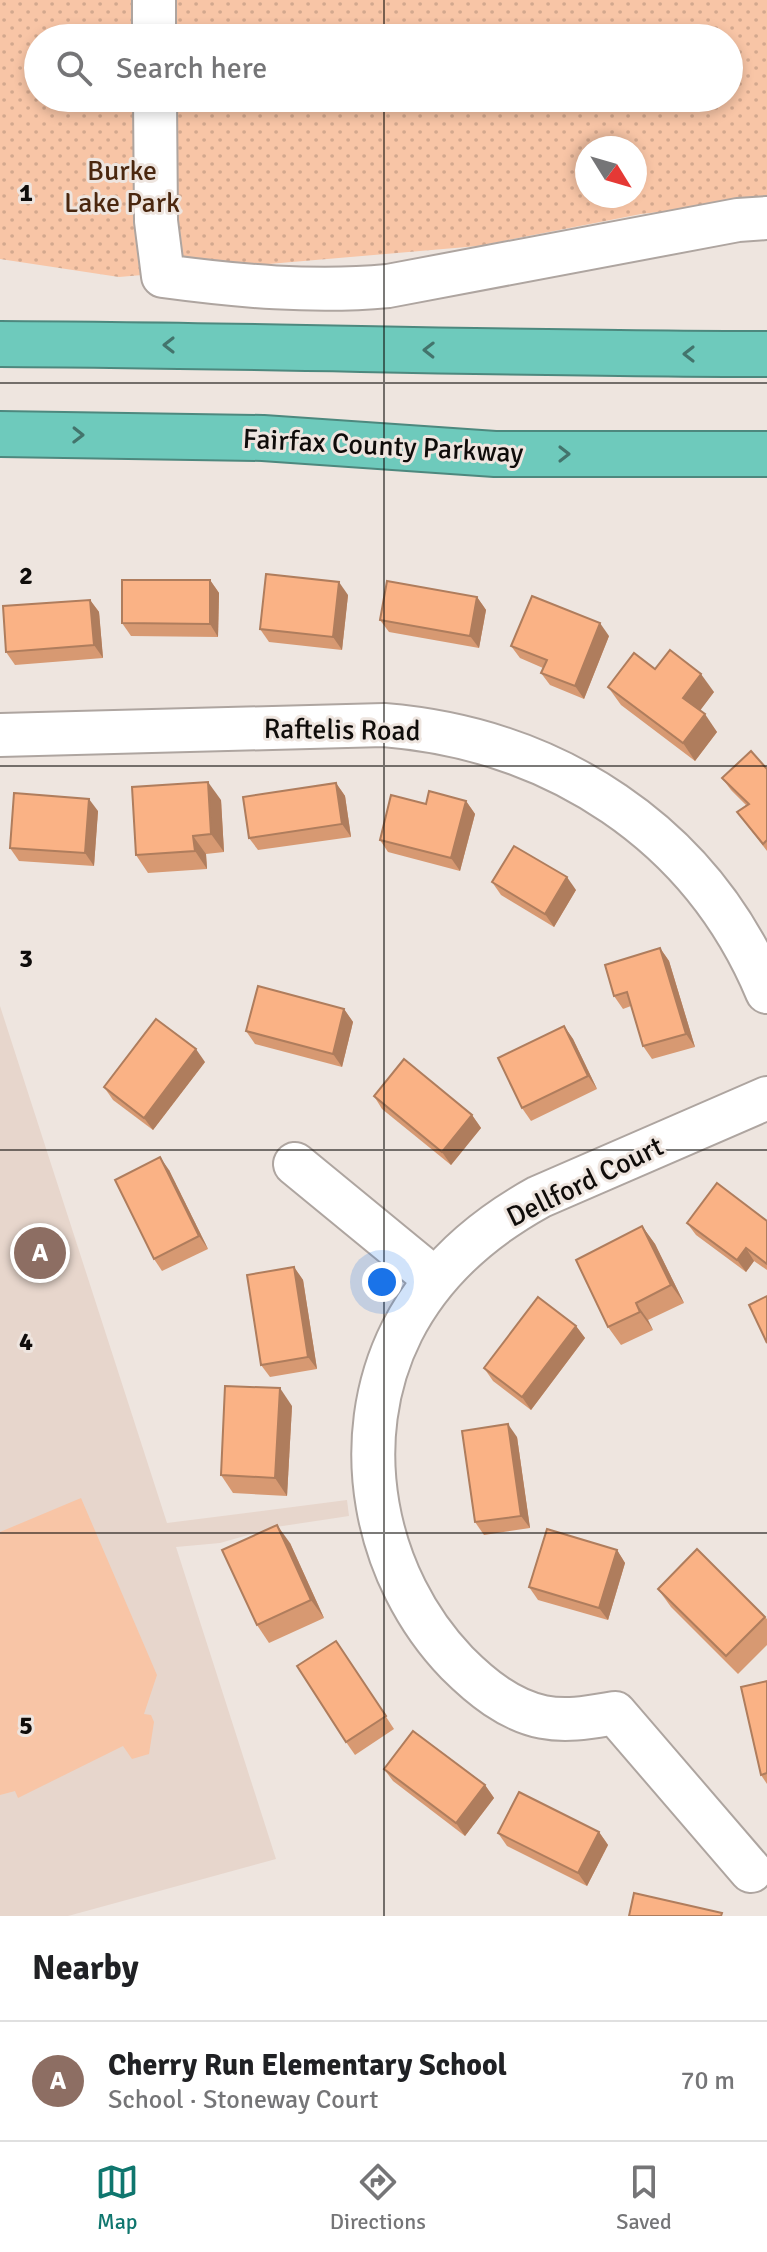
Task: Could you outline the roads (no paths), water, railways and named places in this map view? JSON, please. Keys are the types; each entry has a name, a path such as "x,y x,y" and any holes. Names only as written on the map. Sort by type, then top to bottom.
{"highway":[{"path":"0,344 767,354"},
{"name":"Fairfax County Parkway","path":"0,434 263,438 495,454 767,454"}],"street":[{"path":"154,0 154,24"},
{"path":"155,112 156,221 163,276 231,285 358,289 388,286 738,220 767,218"},
{"name":"Raftelis Road","path":"0,735 384,725 424,728 502,747 586,785 633,816 668,846 731,921 754,961 767,992"},
{"name":"Dellford Court","path":"751,1871 615,1713 576,1720 545,1718 524,1712 499,1699 473,1679 440,1645 417,1613 396,1573 383,1536 374,1463 382,1389 403,1330 435,1279 474,1241 513,1211 539,1197 767,1098"},
{"path":"295,1164 435,1279"}],"place":[{"name":"Cherry Run Elementary School","path":"40,1253"}],"park label":[{"name":"Burke Lake Park","path":"122,187"}]}
